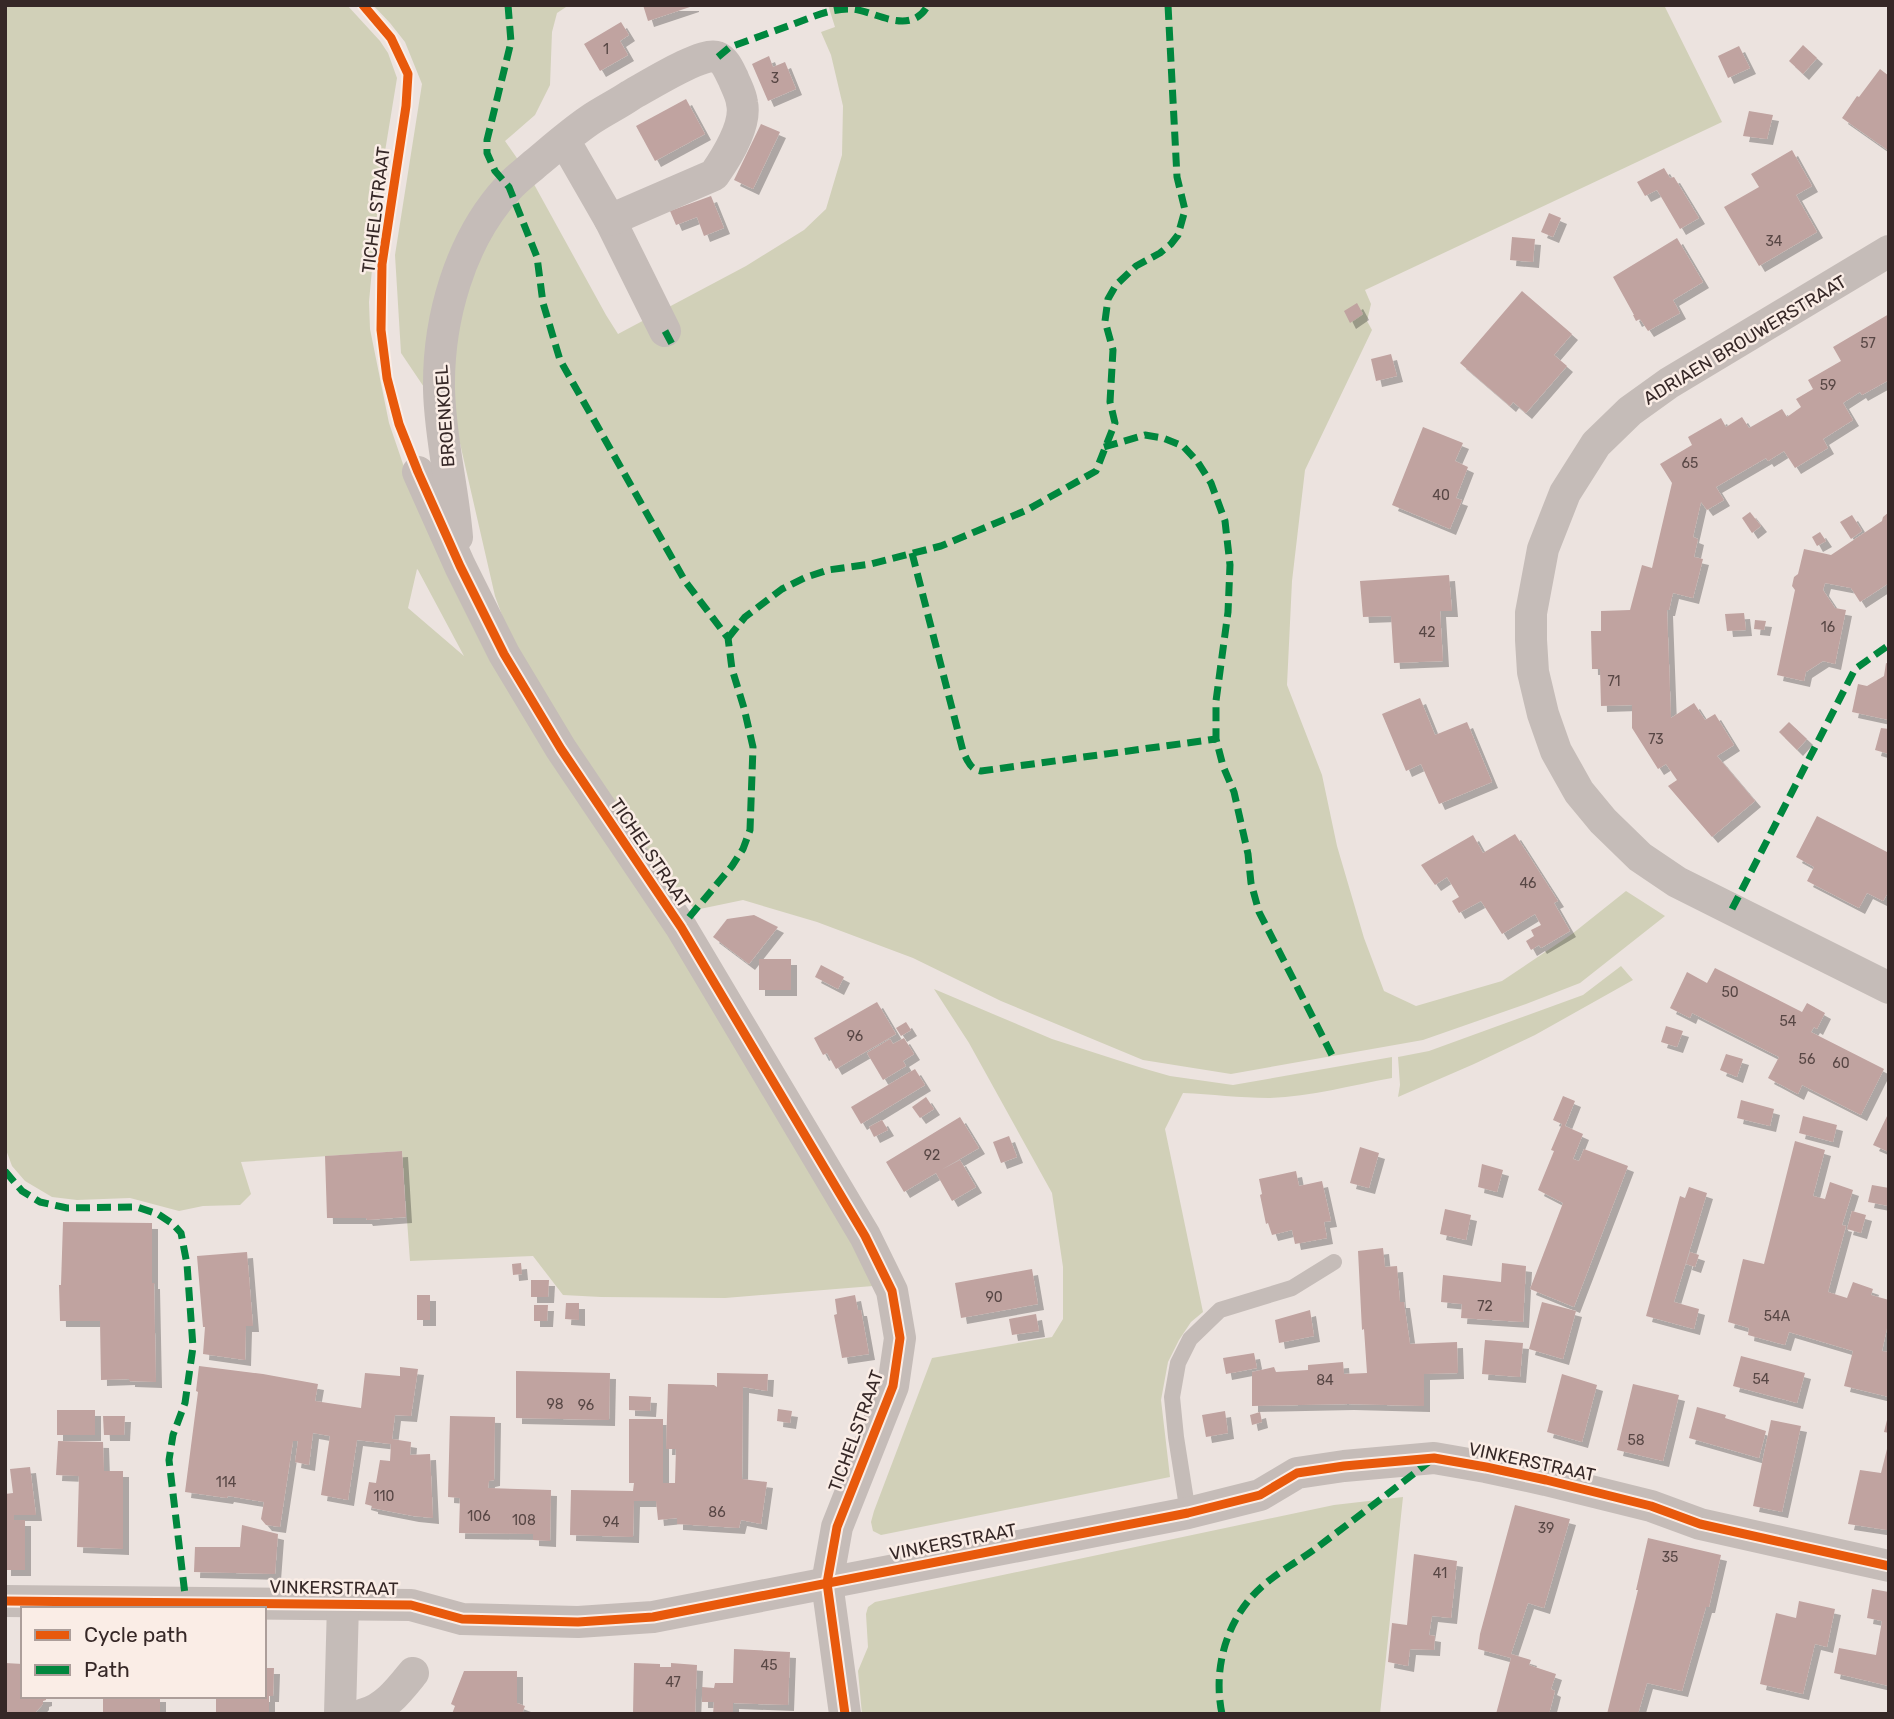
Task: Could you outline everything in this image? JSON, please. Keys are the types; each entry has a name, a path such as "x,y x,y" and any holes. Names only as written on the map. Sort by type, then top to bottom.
{"street":[{"name":"BROENKOEL","path":"460,566 439,390 441,339 456,275 483,220 509,187 591,119 700,58 718,57 725,64 742,102 743,116 721,165 714,175 610,220"},
{"path":"564,139 610,220 665,331"},
{"name":"ADRIAEN BROUWERSTRAAT","path":"1889,251 1669,383 1630,411 1596,444 1565,493 1543,549 1531,613 1531,640 1533,672 1543,714 1556,751 1579,792 1640,857 1677,882 1889,988"},
{"name":"TICHELSTRAAT","path":"418,472 460,566 504,654 561,749 681,927 864,1236 892,1291 900,1338 893,1386 837,1527 827,1583 845,1714"},
{"name":"VINKERSTRAAT","path":"5,1601 411,1605 462,1619 578,1622 653,1617 1188,1513 1260,1495 1297,1473 1434,1458 1486,1466 1546,1480 1651,1506 1700,1524 1889,1566"},
{"path":"340,1714 342,1604"},
{"path":"364,1714 372,1712 396,1695 413,1673"}],"lane":[{"path":"1188,1513 1172,1397 1178,1363 1190,1339 1220,1310 1292,1288 1334,1262"}],"green space":[{"path":"5,5 347,5 380,41 388,53 397,78 380,182 369,302 370,329 389,423 403,464 444,562 712,1002 854,1243 873,1286 725,1298 563,1295 533,1256 410,1261 402,1151 241,1162 251,1194 240,1205 203,1206 179,1211 130,1198 77,1200 52,1197 25,1181 12,1166 5,1147","holes":["417,569 464,656 408,608"]},
{"path":"373,5 569,5 557,13 552,32 550,85 535,115 505,141 530,177 618,334 746,266 804,230 826,209 842,155 843,106 831,55 821,32 835,27 828,5 1664,5 1722,122 1365,290 1371,304 1367,321 1372,330 1305,470 1292,581 1287,685 1322,775 1337,846 1364,938 1384,991 1416,1006 1502,981 1572,934 1626,891 1665,916 1580,983 1526,1004 1423,1040 1231,1074 1143,1060 1001,1001 913,958 817,922 743,900 695,910 617,818 507,629 495,596 459,439 401,353 395,255 422,84 405,42"},
{"path":"1621,966 1633,980 1535,1035 1398,1097 1398,1057 1429,1051 1583,995"},
{"path":"934,989 1052,1039 1170,1076 1233,1085 1392,1057 1392,1078 1284,1097 1183,1093 1165,1129 1203,1312 1191,1322 1168,1362 1161,1400 1170,1477 881,1535 873,1531 871,1522 874,1511 932,1358 1052,1337 1063,1319 1063,1267 1052,1193 969,1043"},
{"path":"1403,1497 1380,1714 862,1714 858,1671 868,1647 866,1614 868,1607 875,1602 1334,1505"}],"building":[{"path":"643,5 693,5 693,6 648,21"},
{"path":"621,22 629,35 620,41 628,55 600,71 584,44"},
{"path":"1803,45 1817,58 1803,74 1789,61"},
{"path":"1739,46 1750,68 1728,78 1718,56"},
{"path":"769,56 773,67 785,62 796,89 768,101 752,64"},
{"path":"1880,69 1889,76 1889,151 1842,118"},
{"path":"686,99 705,134 655,161 636,126"},
{"path":"1749,111 1773,115 1767,139 1743,136"},
{"path":"761,124 780,132 753,189 734,180"},
{"path":"1792,150 1812,186 1796,195 1817,232 1759,266 1724,207 1759,187 1751,174"},
{"path":"1664,168 1670,178 1674,177 1699,218 1680,229 1657,190 1645,196 1637,182"},
{"path":"711,196 724,228 704,236 697,217 676,225 670,211"},
{"path":"1549,213 1561,218 1553,237 1541,232"},
{"path":"1512,237 1535,239 1533,262 1510,260"},
{"path":"1677,238 1703,282 1673,300 1680,313 1648,331 1640,319 1636,321 1613,277"},
{"path":"1522,291 1572,334 1554,355 1567,366 1526,413 1513,402 1510,406 1460,363"},
{"path":"1357,303 1363,314 1350,323 1344,311"},
{"path":"1889,314 1889,380 1862,395 1860,392 1843,403 1853,420 1823,439 1828,448 1795,468 1784,451 1768,461 1766,458 1716,487 1724,500 1707,510 1701,502 1693,537 1698,539 1694,557 1703,559 1693,598 1673,593 1667,610 1671,718 1694,703 1705,720 1715,714 1734,745 1717,756 1755,801 1712,837 1668,786 1677,780 1666,764 1658,769 1632,728 1632,705 1601,706 1600,669 1592,669 1591,631 1601,631 1601,611 1630,610 1642,565 1652,568 1672,483 1660,464 1692,445 1688,437 1721,418 1726,427 1742,417 1749,428 1782,409 1787,417 1801,407 1796,399 1813,389 1808,380 1841,361 1833,347"},
{"path":"1391,354 1397,376 1376,381 1371,359"},
{"path":"1423,427 1463,443 1455,461 1468,467 1456,498 1462,500 1450,529 1392,505"},
{"path":"1750,512 1761,526 1752,533 1742,518"},
{"path":"1889,512 1889,583 1860,602 1851,588 1825,583 1823,590 1835,608 1846,610 1835,664 1823,661 1806,672 1804,681 1777,675 1795,590 1792,586 1804,549 1831,555 1882,521"},
{"path":"1852,515 1862,531 1851,539 1840,522"},
{"path":"1820,532 1826,541 1817,546 1812,537"},
{"path":"1449,575 1452,611 1440,611 1443,661 1394,663 1391,616 1363,617 1360,581"},
{"path":"1744,613 1746,630 1727,631 1725,614"},
{"path":"1755,620 1766,621 1764,630 1754,629"},
{"path":"1886,663 1889,664 1889,720 1852,712 1858,684 1867,686 1884,676"},
{"path":"1420,698 1435,735 1467,722 1492,782 1439,804 1421,764 1406,771 1382,714"},
{"path":"1789,722 1807,739 1797,750 1779,732"},
{"path":"1881,728 1889,729 1889,754 1875,750"},
{"path":"1817,816 1889,853 1889,891 1883,901 1867,893 1859,908 1807,881 1814,867 1796,857"},
{"path":"1515,834 1558,901 1554,903 1570,931 1541,948 1539,945 1531,950 1526,941 1534,936 1531,930 1541,925 1535,914 1502,934 1481,901 1459,913 1452,901 1459,897 1447,877 1435,885 1421,865 1473,835 1483,853"},
{"path":"754,915 778,927 749,964 713,937 727,919"},
{"path":"759,959 791,959 791,990 759,990"},
{"path":"821,965 844,977 838,989 815,977"},
{"path":"1715,968 1802,1012 1807,1003 1825,1013 1817,1029 1814,1027 1811,1032 1884,1069 1861,1115 1802,1085 1798,1094 1768,1078 1779,1057 1692,1013 1690,1018 1670,1008 1687,972 1707,983"},
{"path":"877,1002 896,1034 836,1069 827,1053 823,1055 814,1038"},
{"path":"906,1022 911,1030 901,1036 896,1028"},
{"path":"1666,1026 1683,1031 1677,1047 1661,1042"},
{"path":"904,1038 914,1054 903,1061 906,1066 883,1080 867,1053 890,1039 893,1044"},
{"path":"1726,1054 1743,1059 1737,1077 1720,1070"},
{"path":"915,1069 925,1085 861,1124 851,1107"},
{"path":"1563,1096 1575,1101 1565,1126 1583,1134 1573,1159 1579,1161 1584,1149 1628,1166 1574,1307 1530,1289 1563,1203 1538,1190 1562,1124 1553,1120"},
{"path":"926,1097 934,1109 920,1118 912,1107"},
{"path":"1741,1100 1774,1109 1770,1126 1737,1118"},
{"path":"1889,1112 1889,1152 1873,1145"},
{"path":"1803,1116 1837,1125 1833,1142 1799,1133"},
{"path":"960,1117 979,1148 941,1170 960,1160 976,1187 952,1201 936,1173 904,1192 886,1162"},
{"path":"882,1120 888,1130 874,1137 869,1127"},
{"path":"1009,1136 1017,1157 1001,1163 993,1142"},
{"path":"1795,1141 1825,1150 1813,1196 1825,1199 1830,1182 1853,1190 1842,1225 1846,1226 1828,1292 1847,1298 1853,1282 1873,1289 1871,1295 1889,1300 1889,1319 1882,1351 1889,1352 1889,1397 1844,1386 1853,1351 1789,1332 1785,1345 1748,1335 1749,1328 1728,1322 1743,1259 1764,1264"},
{"path":"1360,1147 1379,1153 1369,1188 1350,1183"},
{"path":"402,1151 406,1217 367,1220 327,1218 325,1156"},
{"path":"1482,1164 1503,1170 1497,1192 1478,1187"},
{"path":"1296,1171 1299,1186 1322,1181 1331,1221 1324,1222 1327,1238 1295,1244 1292,1230 1272,1235 1268,1223 1266,1224 1259,1179"},
{"path":"1872,1185 1889,1188 1889,1206 1868,1202"},
{"path":"1689,1187 1707,1193 1674,1302 1699,1309 1694,1329 1646,1316 1680,1196 1685,1198"},
{"path":"1445,1209 1471,1215 1466,1240 1440,1234"},
{"path":"1852,1211 1866,1215 1861,1233 1847,1229"},
{"path":"63,1222 152,1223 156,1382 101,1380 100,1321 60,1321"},
{"path":"1383,1248 1385,1267 1397,1266 1400,1302 1404,1302 1410,1344 1457,1342 1458,1373 1424,1374 1424,1406 1252,1406 1252,1372 1274,1367 1276,1372 1308,1370 1308,1365 1343,1362 1344,1374 1367,1373 1358,1251"},
{"path":"247,1252 253,1326 246,1326 245,1360 203,1354 205,1327 197,1256"},
{"path":"1690,1252 1699,1255 1695,1267 1686,1264"},
{"path":"521,1263 522,1274 513,1275 512,1264"},
{"path":"1502,1263 1526,1266 1523,1322 1461,1318 1462,1304 1441,1302 1443,1275 1501,1282"},
{"path":"1032,1269 1038,1304 961,1318 955,1283"},
{"path":"531,1280 549,1280 548,1297 531,1297"},
{"path":"417,1295 430,1295 430,1320 417,1320"},
{"path":"855,1295 858,1310 861,1310 869,1354 842,1358 834,1315 837,1314 835,1299"},
{"path":"1542,1302 1576,1311 1563,1359 1529,1349"},
{"path":"566,1303 579,1303 579,1320 565,1319"},
{"path":"534,1305 548,1305 547,1321 534,1321"},
{"path":"1310,1310 1314,1336 1279,1343 1275,1320"},
{"path":"1036,1314 1039,1331 1012,1335 1009,1319"},
{"path":"1485,1340 1523,1343 1520,1377 1482,1374"},
{"path":"1254,1353 1257,1368 1226,1374 1223,1358"},
{"path":"1741,1356 1805,1373 1797,1403 1733,1386"},
{"path":"199,1366 318,1384 315,1401 361,1408 365,1373 400,1376 400,1367 418,1369 411,1416 395,1415 392,1439 411,1442 410,1455 430,1454 433,1518 372,1508 365,1504 369,1482 376,1483 380,1460 390,1461 391,1444 357,1440 348,1500 321,1495 330,1436 313,1433 309,1465 295,1462 298,1441 293,1441 280,1527 266,1525 261,1519 264,1502 185,1492"},
{"path":"516,1371 610,1373 609,1420 516,1418"},
{"path":"717,1373 768,1374 767,1391 743,1387 742,1479 767,1482 761,1524 741,1520 739,1528 677,1524 677,1518 658,1520 656,1501 634,1501 633,1537 570,1535 571,1490 633,1491 634,1483 629,1483 629,1419 663,1419 663,1483 675,1483 676,1449 666,1449 668,1384 717,1387"},
{"path":"1562,1374 1597,1385 1582,1442 1547,1432"},
{"path":"1633,1384 1679,1395 1663,1461 1617,1450"},
{"path":"629,1396 651,1397 650,1411 629,1410"},
{"path":"1697,1407 1766,1431 1759,1458 1689,1438"},
{"path":"778,1409 792,1411 790,1423 777,1421"},
{"path":"57,1410 95,1410 95,1435 57,1435"},
{"path":"1225,1411 1228,1433 1206,1437 1202,1415"},
{"path":"1260,1412 1262,1422 1252,1425 1250,1415"},
{"path":"103,1416 125,1416 124,1435 104,1435"},
{"path":"450,1416 495,1417 494,1480 489,1481 488,1488 551,1490 550,1541 533,1540 533,1534 459,1533 460,1498 448,1497"},
{"path":"1889,1416 1889,1433 1884,1432"},
{"path":"1771,1420 1801,1426 1782,1512 1753,1506"},
{"path":"58,1441 103,1442 104,1471 123,1471 123,1549 77,1547 79,1476 56,1475"},
{"path":"1888,1445 1887,1530 1848,1524 1860,1470 1881,1473"},
{"path":"30,1467 36,1515 14,1515 14,1520 25,1520 25,1570 5,1570 5,1494 13,1493 10,1469"},
{"path":"1515,1505 1570,1519 1544,1608 1528,1603 1511,1654 1531,1660 1529,1665 1556,1674 1551,1689 1555,1691 1549,1714 1496,1714 1511,1658 1478,1649"},
{"path":"242,1525 278,1534 275,1574 194,1572 195,1547 240,1547"},
{"path":"1648,1538 1721,1555 1709,1607 1706,1607 1682,1691 1647,1683 1638,1714 1607,1714 1638,1590"},
{"path":"1414,1554 1457,1561 1451,1618 1432,1616 1429,1635 1435,1636 1434,1650 1410,1649 1408,1666 1388,1662 1392,1623 1407,1625"},
{"path":"1872,1589 1889,1592 1889,1686 1834,1673 1839,1648 1876,1655 1882,1621 1867,1618"},
{"path":"1799,1601 1835,1609 1827,1647 1815,1644 1803,1694 1760,1684 1776,1613 1796,1618"},
{"path":"734,1649 790,1652 788,1705 733,1703 733,1714 713,1714 714,1702 702,1702 702,1687 714,1688 715,1683 733,1683"},
{"path":"5,1663 21,1664 21,1698 46,1700 34,1714 5,1714"},
{"path":"634,1663 660,1664 660,1667 671,1667 671,1663 697,1665 695,1714 633,1714"},
{"path":"266,1668 274,1668 269,1714 216,1713 216,1698 266,1698"},
{"path":"464,1671 517,1671 517,1703 525,1706 522,1714 452,1714 455,1706 451,1704"},
{"path":"103,1698 160,1698 160,1714 103,1714"}],"marked path":[{"path":"508,5 511,42 487,140 487,153 495,171 509,187 537,257 543,303 560,360 685,581 728,638 732,669 753,747 750,830 743,849 681,927"},
{"path":"718,57 730,47 826,12 858,10 901,21 920,15 928,5"},
{"path":"728,638 745,617 782,589 804,578 828,570 871,564 941,546 1027,510 1096,471 1115,423 1110,402 1113,350 1105,321 1108,299 1116,285 1136,266 1171,244 1178,235 1185,210 1177,177 1168,5"},
{"path":"665,331 672,344"},
{"path":"1104,447 1145,435 1163,438 1183,446 1197,461 1211,483 1225,521 1230,565 1228,612 1216,701 1216,739 1234,792 1259,912 1335,1061"},
{"path":"912,553 963,751 974,769 981,771 1216,739"},
{"path":"1732,909 1855,669 1889,645"},
{"path":"5,1171 22,1191 40,1202 67,1208 137,1207 158,1214 181,1233 187,1264 193,1347 185,1403 173,1435 169,1460 186,1603"},
{"path":"1222,1714 1219,1678 1226,1642 1233,1625 1253,1596 1272,1578 1319,1546 1430,1461"}],"cycle path":[{"path":"363,5 391,38 408,74 406,106 382,264 381,330 387,378 399,424 418,472 460,566 504,654 561,749 681,927 865,1236 892,1291 900,1338 893,1386 837,1527 827,1583 845,1714"},
{"path":"5,1601 411,1605 462,1619 578,1622 653,1617 1188,1513 1260,1495 1297,1473 1434,1458 1546,1480 1651,1506 1700,1524 1889,1566"}]}
